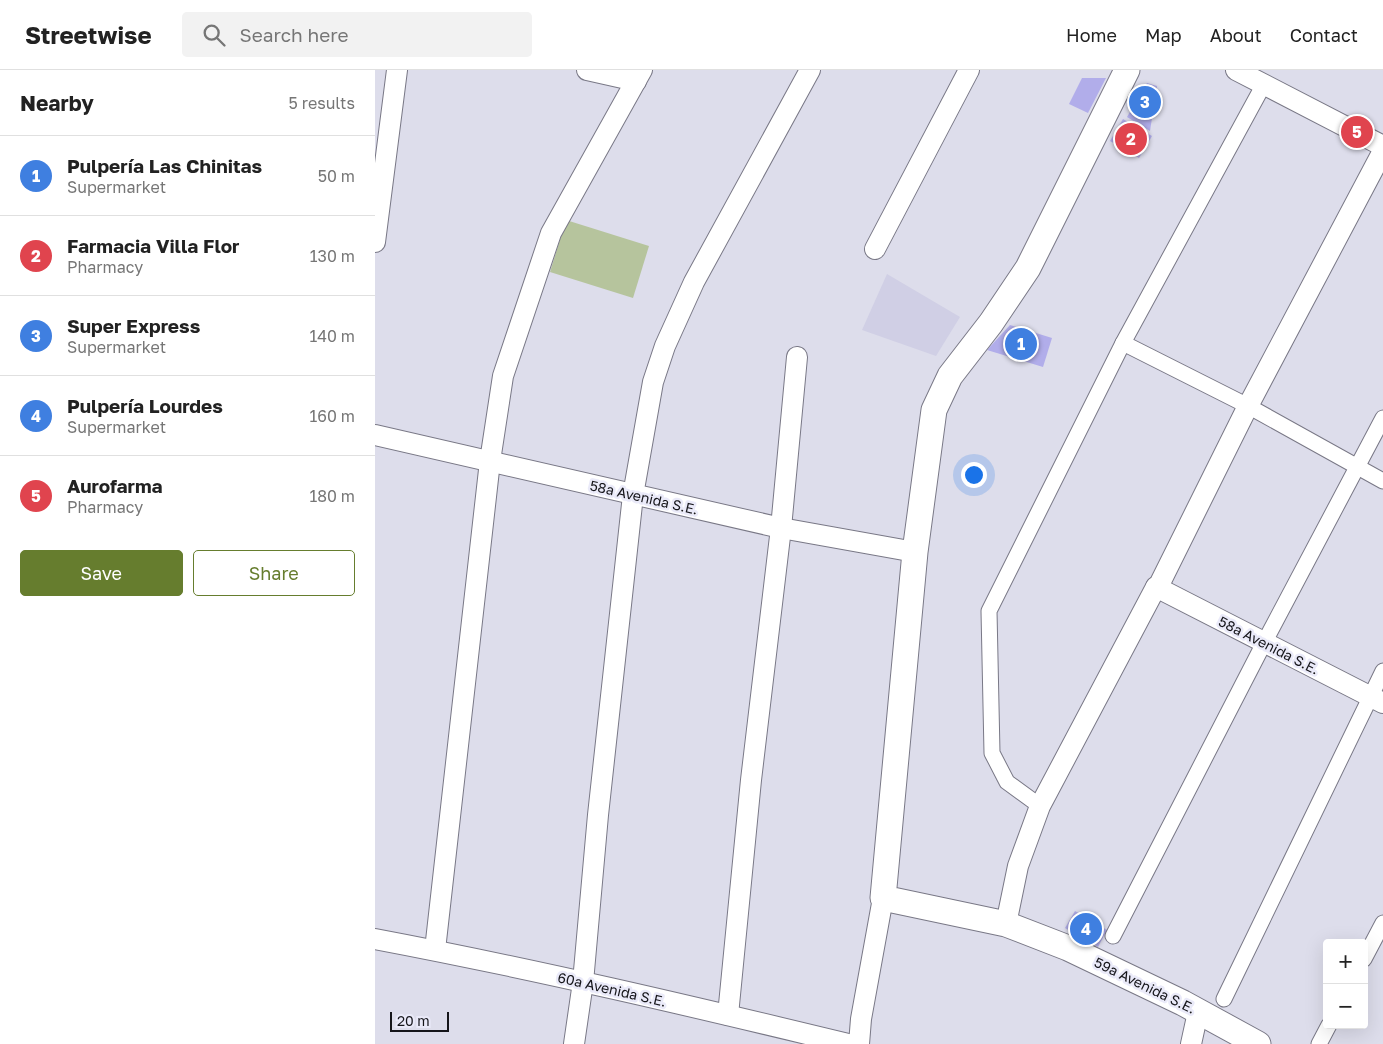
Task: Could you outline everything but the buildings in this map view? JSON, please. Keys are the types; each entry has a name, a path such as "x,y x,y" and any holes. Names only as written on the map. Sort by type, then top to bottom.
{"street":[{"path":"375,242 378,191 397,70"},
{"path":"435,950 490,461 503,376 551,233 639,75 587,70"},
{"path":"574,1044 583,982 598,814 630,537 633,495 653,382 665,346 693,282 810,70"},
{"path":"875,249 969,70"},
{"path":"859,1044 861,1019 883,898 915,552 934,410 950,376 991,323 1028,268 1127,70"},
{"path":"1236,70 1268,77 1383,146"},
{"path":"1040,806 1007,782 992,753 989,611 1123,343 1268,77"},
{"path":"1006,924 1018,866 1040,806 1156,587 1158,587 1248,406 1383,151"},
{"path":"1123,343 1248,406 1383,481"},
{"path":"728,1015 751,780 781,528 797,357"},
{"path":"1113,936 1264,643 1383,418"},
{"name":"58a Avenida S.E.","path":"375,436 781,528 915,552"},
{"name":"58a Avenida S.E.","path":"1156,587 1376,700"},
{"path":"1224,999 1376,700 1383,671"},
{"name":"59a Avenida S.E.","path":"883,898 897,903 1006,924 1068,948 1198,1012 1258,1044"},
{"path":"1368,952 1383,924"},
{"name":"60a Avenida S.E.","path":"375,939 583,982 848,1044"},
{"path":"1191,1044 1198,1012"},
{"path":"1319,1044 1327,1029"}],"shaded area":[{"path":"887,274 960,317 936,356 862,330"}],"green space":[{"path":"566,220 649,246 633,298 550,272"}],"place":[{"name":"Super Express","path":"1145,102"},
{"name":"Aurofarma","path":"1357,132"},
{"name":"Farmacia Villa Flor","path":"1131,139"},
{"name":"Pulpería Las Chinitas","path":"1021,344"},
{"name":"Pulpería Lourdes","path":"1086,929"}]}
